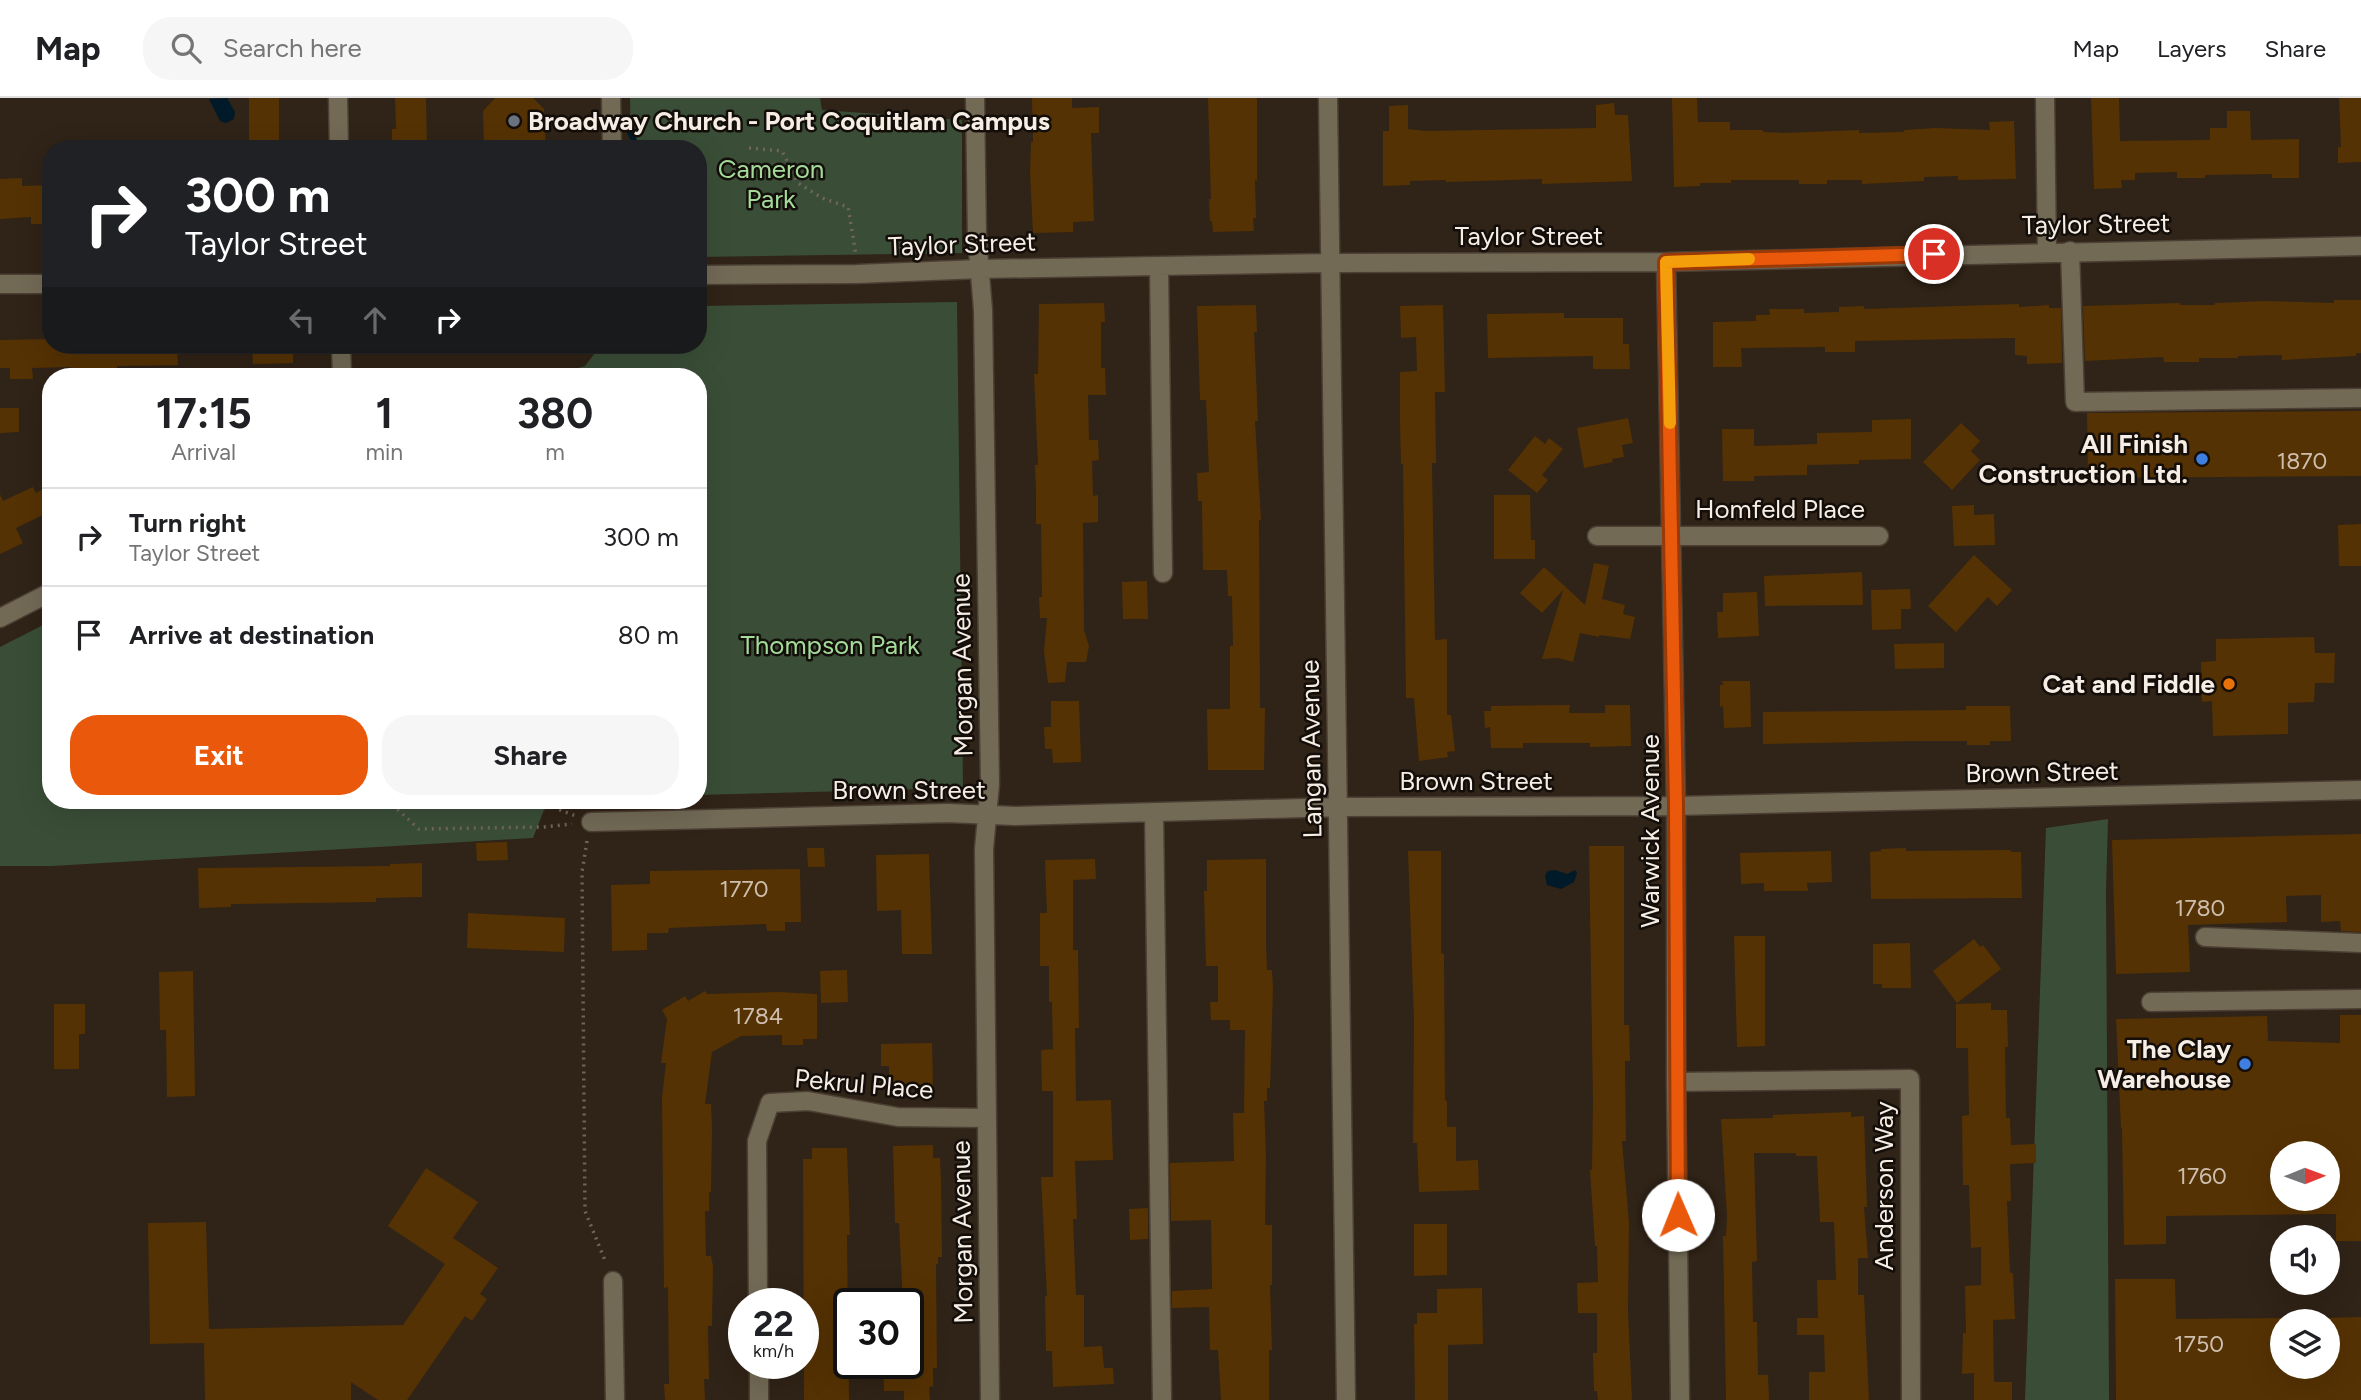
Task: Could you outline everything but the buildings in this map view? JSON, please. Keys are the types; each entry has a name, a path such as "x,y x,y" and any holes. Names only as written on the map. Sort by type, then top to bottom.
{"street":[{"path":"338,98 339,140"},
{"path":"611,98 612,140"},
{"name":"Morgan Avenue","path":"975,98 976,238 983,310 990,757 984,849 990,1400"},
{"name":"Langan Avenue","path":"1328,98 1346,1400"},
{"path":"2045,98 2047,251"},
{"name":"Taylor Street","path":"707,275 1331,264 1666,262 2047,251 2361,246"},
{"path":"2070,251 2075,402 2361,398"},
{"name":"Warwick Avenue","path":"1666,262 1673,536 1680,1400"},
{"path":"1159,267 1163,573"},
{"path":"0,284 42,284"},
{"name":"Homfeld Place","path":"1597,536 1879,536"},
{"path":"0,618 42,597"},
{"name":"Brown Street","path":"591,822 948,813 1154,813 1338,807 1676,806 2361,790"},
{"path":"1154,813 1162,1400"},
{"path":"2205,937 2361,943"},
{"path":"2151,1002 2361,999"},
{"name":"Anderson Way","path":"1676,1082 1910,1079 1911,1400"},
{"name":"Pekrul Place","path":"758,1288 757,1141 770,1103 808,1101 898,1117 987,1118"},
{"path":"612,1281 615,1400"},
{"path":"759,1379 759,1400"}],"path":[{"path":"749,148 782,151 798,183 822,198 848,207 857,274"},
{"path":"397,809 419,829 543,827 591,822"},
{"path":"558,809 591,822"},
{"path":"591,822 582,872 586,1211 612,1281"}],"green space":[{"name":"Cameron Park","path":"630,98 820,98 822,110 962,120 962,253 707,257 707,140 631,140"},
{"name":"Thompson Park","path":"957,302 963,788 707,795 707,368 578,368 585,366 594,354 707,354 707,306"},
{"path":"42,626 42,809 546,809 533,838 52,866 0,866 0,647"},
{"path":"2108,819 2106,890 2109,1400 2025,1400 2046,828"}],"water":[{"path":"227,98 235,112 234,119 226,123 220,121 209,99"},
{"path":"1575,870 1577,873 1574,882 1561,889 1547,885 1545,875 1548,871 1567,874"}],"waterway":[{"path":"625,121 634,140"}],"slow traffic":[{"path":"1670,423 1666,262 1749,259"}],"place":[{"name":"Broadway Church - Port Coquitlam Campus","path":"514,121"},
{"name":"All Finish Construction Ltd.","path":"2202,459"},
{"name":"Cat and Fiddle","path":"2229,684"},
{"name":"The Clay Warehouse","path":"2245,1064"}],"route":[{"path":"1678,1215 1673,536 1666,262 1934,254"}]}
